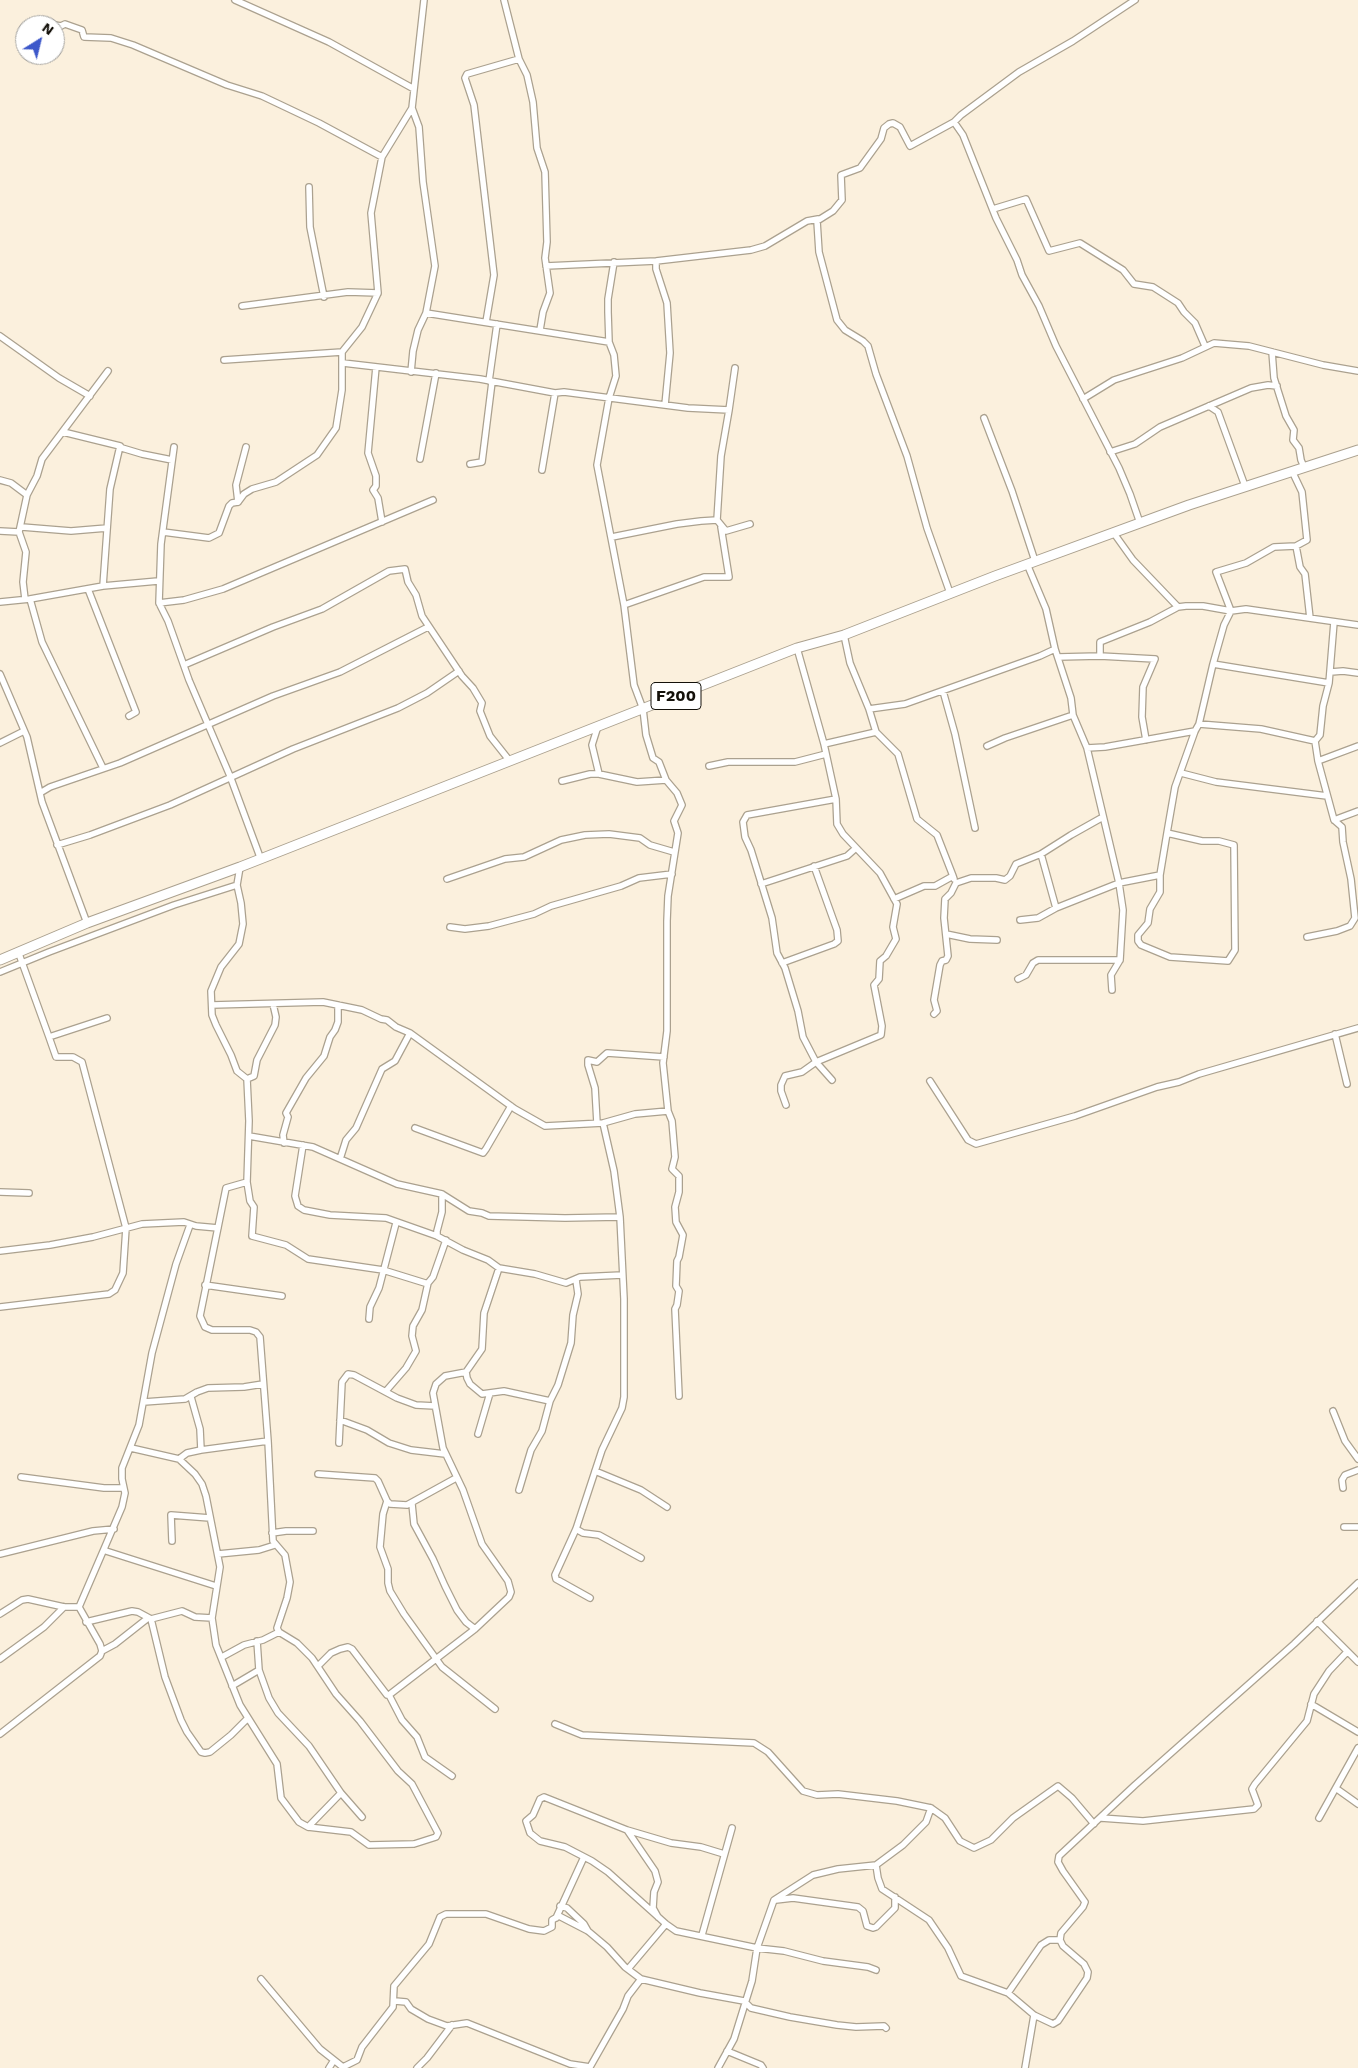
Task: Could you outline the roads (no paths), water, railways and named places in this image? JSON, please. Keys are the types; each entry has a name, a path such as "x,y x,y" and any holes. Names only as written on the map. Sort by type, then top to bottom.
{"main road":[{"name":"F200","path":"0,960 19,954 87,923 240,867 797,648 844,635 1031,562 1114,532 1245,486 1358,450"}],"street":[{"path":"235,0 329,42 414,89"},
{"path":"163,532 209,538 214,536 223,525 229,506 232,503 238,502 252,488 273,483 317,455 326,445 338,422 343,363 342,352 362,327 378,293 371,213 382,157 412,108 424,0"},
{"path":"504,0 519,59 527,75 533,102 537,148 545,172 547,242 545,247 550,293 543,312 540,330"},
{"path":"546,266 656,261 751,250 765,246 807,221 818,219 833,211 840,204 843,197 841,175 860,168 881,139 885,127 889,124 892,123 900,127 910,146 954,122 1018,72 1073,41 1135,0"},
{"path":"65,24 82,30 84,37 104,37 133,45 227,85 262,96 320,123 382,157"},
{"path":"486,322 494,275 474,105 465,78 467,74 519,59"},
{"path":"411,372 418,330 426,313 435,266 423,182 419,127 412,108"},
{"path":"954,122 963,135 1022,275 1039,306 1056,346 1130,494 1140,523"},
{"path":"309,187 310,227 324,297"},
{"path":"993,209 1026,199 1049,251 1080,242 1123,270 1134,284 1153,287 1178,304 1195,323 1205,346"},
{"path":"818,219 816,224 819,252 837,320 845,330 868,346 950,593"},
{"path":"656,261 656,269 666,303 670,352 665,406"},
{"path":"614,262 608,299 609,342 614,356 616,376 609,398 597,465 624,606 634,685 643,709 646,736 653,758 659,762 666,780 677,793 682,805 674,821 678,833 674,852 675,862 667,921 668,1016 664,1057 668,1111 672,1121 675,1157 672,1169 679,1176 679,1192 675,1207 676,1222 683,1235 677,1261 676,1286 679,1291 675,1309 679,1396"},
{"path":"242,306 324,297 348,292 378,293"},
{"path":"426,313 609,342"},
{"path":"470,464 481,464 482,462 497,324"},
{"path":"0,336 59,378 90,396"},
{"path":"1083,399 1114,380 1182,358 1205,346 1220,343 1272,352 1323,365 1358,371"},
{"path":"224,360 342,352"},
{"path":"1272,352 1272,371 1286,416 1294,430 1293,440 1299,448 1304,467"},
{"path":"343,363 411,372 436,373 554,393 564,392 665,406 729,410"},
{"path":"376,367 368,453 376,476 376,486 372,490 378,498 382,522"},
{"path":"735,368 722,456 717,520 726,530 750,524"},
{"path":"103,768 42,642 23,582 26,552 20,529 27,495 42,459 108,371"},
{"path":"420,459 436,373"},
{"path":"1110,452 1135,444 1160,427 1251,388 1268,385 1277,386"},
{"path":"542,470 554,393"},
{"path":"1209,406 1218,412 1245,486"},
{"path":"984,418 1012,491 1046,609 1055,649 1071,698 1074,715 1088,748 1123,910 1120,960 1111,975 1112,990"},
{"path":"63,432 172,460"},
{"path":"103,586 110,489 120,446"},
{"path":"174,446 158,581 159,603 230,776 260,858"},
{"path":"238,502 236,485 246,447"},
{"path":"1167,833 1202,841 1218,840 1234,845 1235,950 1228,961 1170,957 1150,950 1138,941 1138,935 1148,923 1150,909 1160,892 1160,875 1167,833 1175,787 1194,731 1200,724 1213,664 1224,625 1231,611 1216,572 1246,563 1274,547 1296,546 1307,540 1302,492 1292,471"},
{"path":"0,480 11,483 27,495"},
{"path":"159,603 184,600 223,588 433,500"},
{"path":"612,537 678,524 717,520"},
{"path":"624,606 704,577 729,577 722,527"},
{"path":"0,531 20,529 71,531 107,528"},
{"path":"1114,532 1133,560 1178,608"},
{"path":"1296,546 1300,567 1305,574 1310,618"},
{"path":"184,665 322,608 350,595 389,571 405,568 408,582 428,627 437,636 459,671 473,688 482,703 480,711 490,736 509,760"},
{"path":"0,602 103,586 158,581"},
{"path":"88,589 136,712 129,716"},
{"path":"1100,656 1100,642 1150,622 1178,608 1203,606 1231,611 1246,610 1358,625"},
{"path":"1307,937 1337,931 1350,926 1355,922 1356,915 1342,827 1334,820 1318,761 1315,741 1320,735 1323,706 1330,683 1334,622"},
{"path":"40,793 120,763 273,696 340,672 428,627"},
{"path":"844,635 850,663 869,709 876,732 898,754 917,819 937,835 956,882"},
{"path":"786,1105 780,1091 785,1076 802,1072 816,1062 881,1035 882,1026 874,985 879,979 880,961 886,956 896,939 893,927 897,904 880,873 836,824 836,799 824,744 797,648"},
{"path":"869,709 906,704 1055,649"},
{"path":"1058,657 1100,656 1155,659 1142,687 1142,716 1146,740"},
{"path":"1213,664 1330,683"},
{"path":"57,845 90,836 170,805 230,776 398,708 427,693 459,671"},
{"path":"1331,672 1358,673"},
{"path":"0,674 2,685 24,730 40,793 57,845 87,923"},
{"path":"943,691 955,734 975,828"},
{"path":"988,746 1074,715"},
{"path":"1200,724 1261,729 1315,741"},
{"path":"598,726 592,745 599,774"},
{"path":"0,743 24,730"},
{"path":"1088,748 1105,748 1194,731"},
{"path":"824,744 876,732"},
{"path":"1318,761 1358,746"},
{"path":"709,766 728,762 795,762 826,754"},
{"path":"1181,773 1216,782 1327,796"},
{"path":"562,781 590,774 599,774 637,782 666,780"},
{"path":"832,1080 816,1062 801,1032 798,1011 777,952 773,925 751,850 745,837 743,822 744,816 836,799"},
{"path":"1334,820 1358,810"},
{"path":"956,882 971,878 1005,880 1010,876 1016,864 1040,854 1103,817"},
{"path":"446,878 505,859 524,857 562,840 585,835 609,834 640,838 650,844 674,852"},
{"path":"761,884 847,856 856,848"},
{"path":"1040,854 1056,908"},
{"path":"782,963 838,941 837,930 814,866"},
{"path":"240,867 237,885 241,903 242,924 239,944 224,962 211,991 212,1015 216,1026 231,1054 237,1072 248,1079"},
{"path":"450,927 476,929 496,925 534,914 551,906 621,886 639,878 672,874"},
{"path":"1020,920 1038,918 1056,908 1118,884 1160,875"},
{"path":"894,899 924,886 935,886 953,876"},
{"path":"934,1014 937,1011 934,1000 940,965 948,956 944,918 945,899 951,893 956,882"},
{"path":"0,972 174,906 226,887 237,885"},
{"path":"946,934 970,939 997,940"},
{"path":"0,1307 109,1294 115,1290 123,1273 126,1228 82,1062 73,1057 56,1058 19,954"},
{"path":"1018,979 1026,975 1038,960 1120,960"},
{"path":"212,1005 323,1002 368,1012 410,1033 511,1106 545,1126 600,1123 647,1112 668,1111"},
{"path":"248,1079 254,1076 257,1060 275,1025 276,1017 273,1004"},
{"path":"284,1143 283,1135 288,1117 286,1113 306,1078 324,1056 330,1037 338,1022 338,1005"},
{"path":"49,1037 107,1018"},
{"path":"930,1081 968,1140 976,1144 1067,1118 1199,1074 1358,1028"},
{"path":"340,1159 346,1140 356,1128 382,1069 395,1061 410,1033"},
{"path":"1335,1034 1347,1084"},
{"path":"590,1598 556,1579 554,1575 576,1529 605,1441 622,1408 624,1397 620,1217 614,1171 600,1123 595,1088 588,1060 597,1062 607,1053 664,1057"},
{"path":"248,1079 249,1136 247,1182 250,1201 254,1207 252,1236 286,1245 308,1259 382,1270 428,1283"},
{"path":"415,1128 483,1153 511,1106"},
{"path":"249,1136 303,1145 322,1151 397,1184 442,1194 469,1210 489,1216 620,1217"},
{"path":"303,1145 295,1196 296,1203 300,1208 309,1212 330,1215 380,1217 437,1236 463,1250 488,1260 499,1268 535,1274 566,1283 580,1277 622,1275"},
{"path":"247,1182 226,1188 200,1316 202,1323 212,1330 250,1330 256,1332 260,1337 268,1441 272,1534 275,1545 285,1555 290,1582 287,1598 278,1623 279,1632"},
{"path":"0,1192 29,1193"},
{"path":"437,1236 436,1230 442,1212 442,1194"},
{"path":"0,1250 50,1245 92,1238 133,1225 184,1222 190,1225 218,1228"},
{"path":"369,1319 370,1307 379,1288 382,1270 396,1223"},
{"path":"78,1607 114,1529 124,1497 122,1468 131,1448 144,1402 156,1334 190,1225"},
{"path":"386,1392 406,1368 416,1351 412,1336 413,1326 422,1310 428,1283 433,1277 446,1240"},
{"path":"389,1695 475,1629 509,1597 511,1588 482,1544 466,1498 445,1454 434,1394 439,1379 466,1372 482,1349 484,1312 499,1268"},
{"path":"519,1490 531,1450 542,1431 550,1401 558,1385 571,1343 573,1315 578,1294 576,1280"},
{"path":"205,1285 282,1296"},
{"path":"466,1372 470,1384 482,1394 504,1391 550,1401"},
{"path":"339,1442 342,1382 348,1374 354,1375 416,1405 435,1406"},
{"path":"144,1402 185,1399 208,1388 244,1387 263,1384"},
{"path":"478,1434 490,1393"},
{"path":"191,1397 200,1429 201,1450"},
{"path":"1333,1411 1345,1441 1358,1460"},
{"path":"340,1420 367,1430 389,1443 410,1450 445,1454"},
{"path":"179,1459 187,1453 201,1450 268,1441"},
{"path":"131,1448 179,1459 196,1474 202,1484 218,1554 219,1577 212,1618 212,1630 216,1645 247,1719 273,1755 277,1764 281,1798 299,1822 308,1827 350,1832 369,1845 414,1844 438,1835 429,1814 412,1784 398,1771 360,1720 339,1698 318,1666 297,1643 279,1632"},
{"path":"1343,1488 1342,1480 1345,1475 1358,1470"},
{"path":"595,1471 641,1490 667,1507"},
{"path":"318,1474 375,1478 390,1504 412,1504 456,1478"},
{"path":"21,1477 104,1488 123,1488"},
{"path":"388,1502 383,1514 380,1548 388,1569 388,1583 404,1614 442,1667 495,1709"},
{"path":"412,1504 414,1524 434,1560 457,1610 466,1622 475,1629"},
{"path":"172,1541 171,1515 210,1518"},
{"path":"1344,1527 1358,1526"},
{"path":"0,1554 94,1531 114,1529"},
{"path":"576,1529 583,1533 599,1535 641,1558"},
{"path":"272,1534 286,1531 313,1531"},
{"path":"218,1554 259,1550 275,1545"},
{"path":"104,1549 216,1586"},
{"path":"876,1865 882,1889 929,1920 948,1948 961,1976 1008,1993 1034,2015 1053,2024 1058,2021 1087,1978 1088,1968 1063,1946 1060,1940 1061,1933 1079,1913 1085,1902 1063,1871 1058,1862 1059,1856 1123,1796 1294,1644 1358,1583"},
{"path":"0,1614 22,1600 28,1599 64,1608 78,1607"},
{"path":"78,1607 102,1650"},
{"path":"0,1659 44,1627 64,1608"},
{"path":"86,1622 132,1611 149,1618 165,1676 181,1720 186,1732 202,1752 210,1752 247,1719"},
{"path":"0,1734 95,1659 102,1650 115,1644 149,1618 182,1611 194,1617 212,1618"},
{"path":"1317,1621 1358,1662"},
{"path":"222,1658 244,1645 257,1640 264,1640 279,1632"},
{"path":"257,1640 259,1670 268,1698 278,1713 309,1746 340,1793 362,1817"},
{"path":"318,1666 331,1654 340,1649 348,1647 352,1650 387,1695 389,1695 402,1720 417,1737 425,1757 452,1776"},
{"path":"1101,1818 1143,1821 1254,1809 1258,1805 1252,1789 1307,1721 1314,1694 1330,1671 1347,1652"},
{"path":"232,1686 259,1670"},
{"path":"1311,1704 1358,1732"},
{"path":"555,1724 582,1735 754,1743 768,1752 803,1791 817,1795 838,1794 897,1801 931,1808 945,1818 960,1841 974,1848 990,1840 1013,1818 1058,1786 1072,1798 1094,1824"},
{"path":"1319,1818 1337,1789 1358,1748"},
{"path":"1337,1789 1358,1804"},
{"path":"308,1827 340,1793"},
{"path":"724,1854 701,1847 670,1843 627,1830 544,1797 540,1799 534,1815 526,1821 530,1833 540,1841 565,1847 608,1872 676,1931 876,1970"},
{"path":"718,2068 734,2039 744,2001 752,1981 758,1948 774,1900 812,1875 838,1869 876,1865 903,1845 926,1822 931,1808"},
{"path":"702,1935 732,1828"},
{"path":"627,1830 655,1872 658,1882 654,1892 653,1908 658,1917"},
{"path":"261,1979 320,2049 344,2068 357,2060 362,2047 393,2006 395,2001 394,1986 429,1944 440,1917 446,1914 486,1914 529,1929 544,1931 552,1927 552,1920 556,1918 584,1857"},
{"path":"774,1900 793,1898 858,1907 863,1911 867,1926 873,1928 895,1908 895,1897"},
{"path":"560,1906 567,1908 584,1924 588,1932"},
{"path":"556,1918 559,1916 588,1932 641,1979 744,2001 751,2008 790,2016 837,2025 884,2026 886,2028"},
{"path":"628,1969 666,1924"},
{"path":"1008,1993 1041,1945 1050,1940 1060,1940"},
{"path":"395,2001 406,2002 411,2009 428,2019 447,2026 467,2023 570,2064 590,2068 623,2009 628,1996 641,1979"},
{"path":"1025,2068 1034,2015"},
{"path":"417,2068 452,2025"},
{"path":"727,2051 762,2065 763,2068"},
{"path":"329,2068 334,2060"}]}
